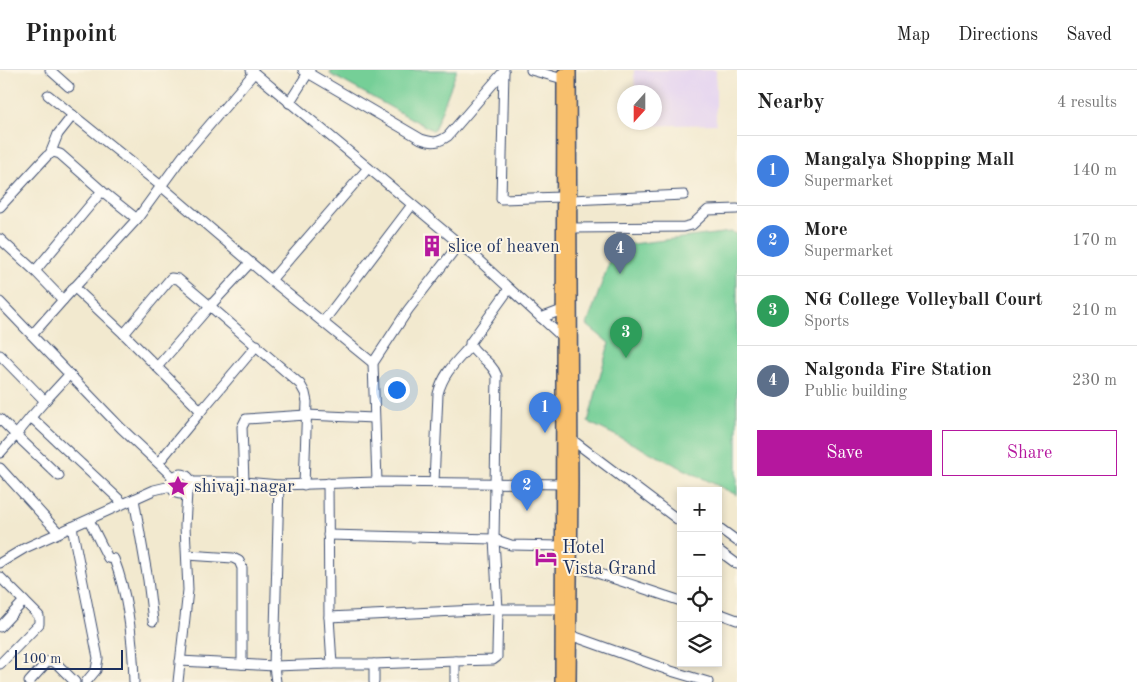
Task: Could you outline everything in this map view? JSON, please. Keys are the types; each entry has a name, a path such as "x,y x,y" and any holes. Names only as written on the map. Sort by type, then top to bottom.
{"main road":[{"path":"565,73 566,199 561,336 570,566 570,682"},
{"path":"561,682 561,546 571,439 571,228 566,199"}],"street":[{"path":"50,70 69,87"},
{"path":"289,103 307,71 421,140 432,143 439,142 448,136 504,70"},
{"path":"504,70 501,200 684,195"},
{"path":"531,70 565,73"},
{"path":"32,336 74,286 137,218 252,72 459,244 561,336"},
{"path":"48,95 161,186 250,263 373,362"},
{"path":"0,207 50,154 58,134 73,115"},
{"path":"50,154 53,152 60,154 102,191 137,218"},
{"path":"271,280 368,168"},
{"path":"35,271 102,191"},
{"path":"323,322 412,204"},
{"path":"571,228 684,227 692,225 708,210 737,209"},
{"path":"0,239 63,300"},
{"path":"377,482 373,362 408,310 459,244"},
{"path":"157,367 250,263"},
{"path":"124,334 171,278 178,279 257,345 300,384 306,393 304,485"},
{"path":"74,286 201,411"},
{"path":"434,482 440,386 446,372 471,345 472,339 509,289"},
{"path":"0,302 121,428 173,477"},
{"path":"541,318 562,310"},
{"path":"159,462 257,345"},
{"path":"180,661 274,666 488,661 495,659 498,652 498,609 494,539 497,376 491,364 471,345"},
{"path":"0,355 45,401"},
{"path":"0,453 69,375"},
{"path":"244,482 242,428 246,418 306,415 374,418"},
{"path":"31,417 123,503"},
{"path":"0,419 59,476"},
{"path":"571,439 677,519"},
{"path":"0,468 58,532"},
{"path":"184,474 191,482 190,488 186,492 179,494 171,486 173,477 184,474"},
{"path":"191,482 244,482 279,485 377,482 566,484"},
{"path":"328,483 329,617 332,664"},
{"path":"276,682 274,666 279,485"},
{"path":"0,563 58,532 154,490 171,486"},
{"path":"178,682 188,590 185,526 186,492"},
{"path":"134,499 153,621"},
{"path":"89,520 108,558 114,559 120,576 134,646 134,682"},
{"path":"72,527 98,658 96,670 86,682"},
{"path":"722,530 737,541"},
{"path":"328,535 494,539 511,545 561,546"},
{"path":"722,553 737,564"},
{"path":"187,555 233,558 239,561 242,568 242,664"},
{"path":"570,566 677,600"},
{"path":"0,577 39,616 40,622 0,664"},
{"path":"0,627 24,601"},
{"path":"329,617 498,609 561,609"},
{"path":"722,614 737,620"},
{"path":"570,635 671,672 708,682"},
{"path":"29,682 47,662 52,661 58,664 75,682"},
{"path":"454,661 455,682"},
{"path":"374,664 374,682"}],"shaded area":[{"path":"634,70 716,70 716,124 662,125 662,85 635,85"}],"green space":[{"path":"332,70 457,70 434,131 330,74"},
{"path":"731,232 737,234 737,495 588,422 609,343 587,325 615,246"}],"place":[{"name":"slice of heaven","path":"432,246"},
{"name":"Nalgonda Fire Station","path":"620,274"},
{"name":"NG College Volleyball Court","path":"626,358"},
{"name":"Mangalya Shopping Mall","path":"545,433"},
{"name":"shivaji nagar","path":"178,486"},
{"name":"More","path":"527,511"},
{"name":"Hotel Vista Grand","path":"546,557"}]}
